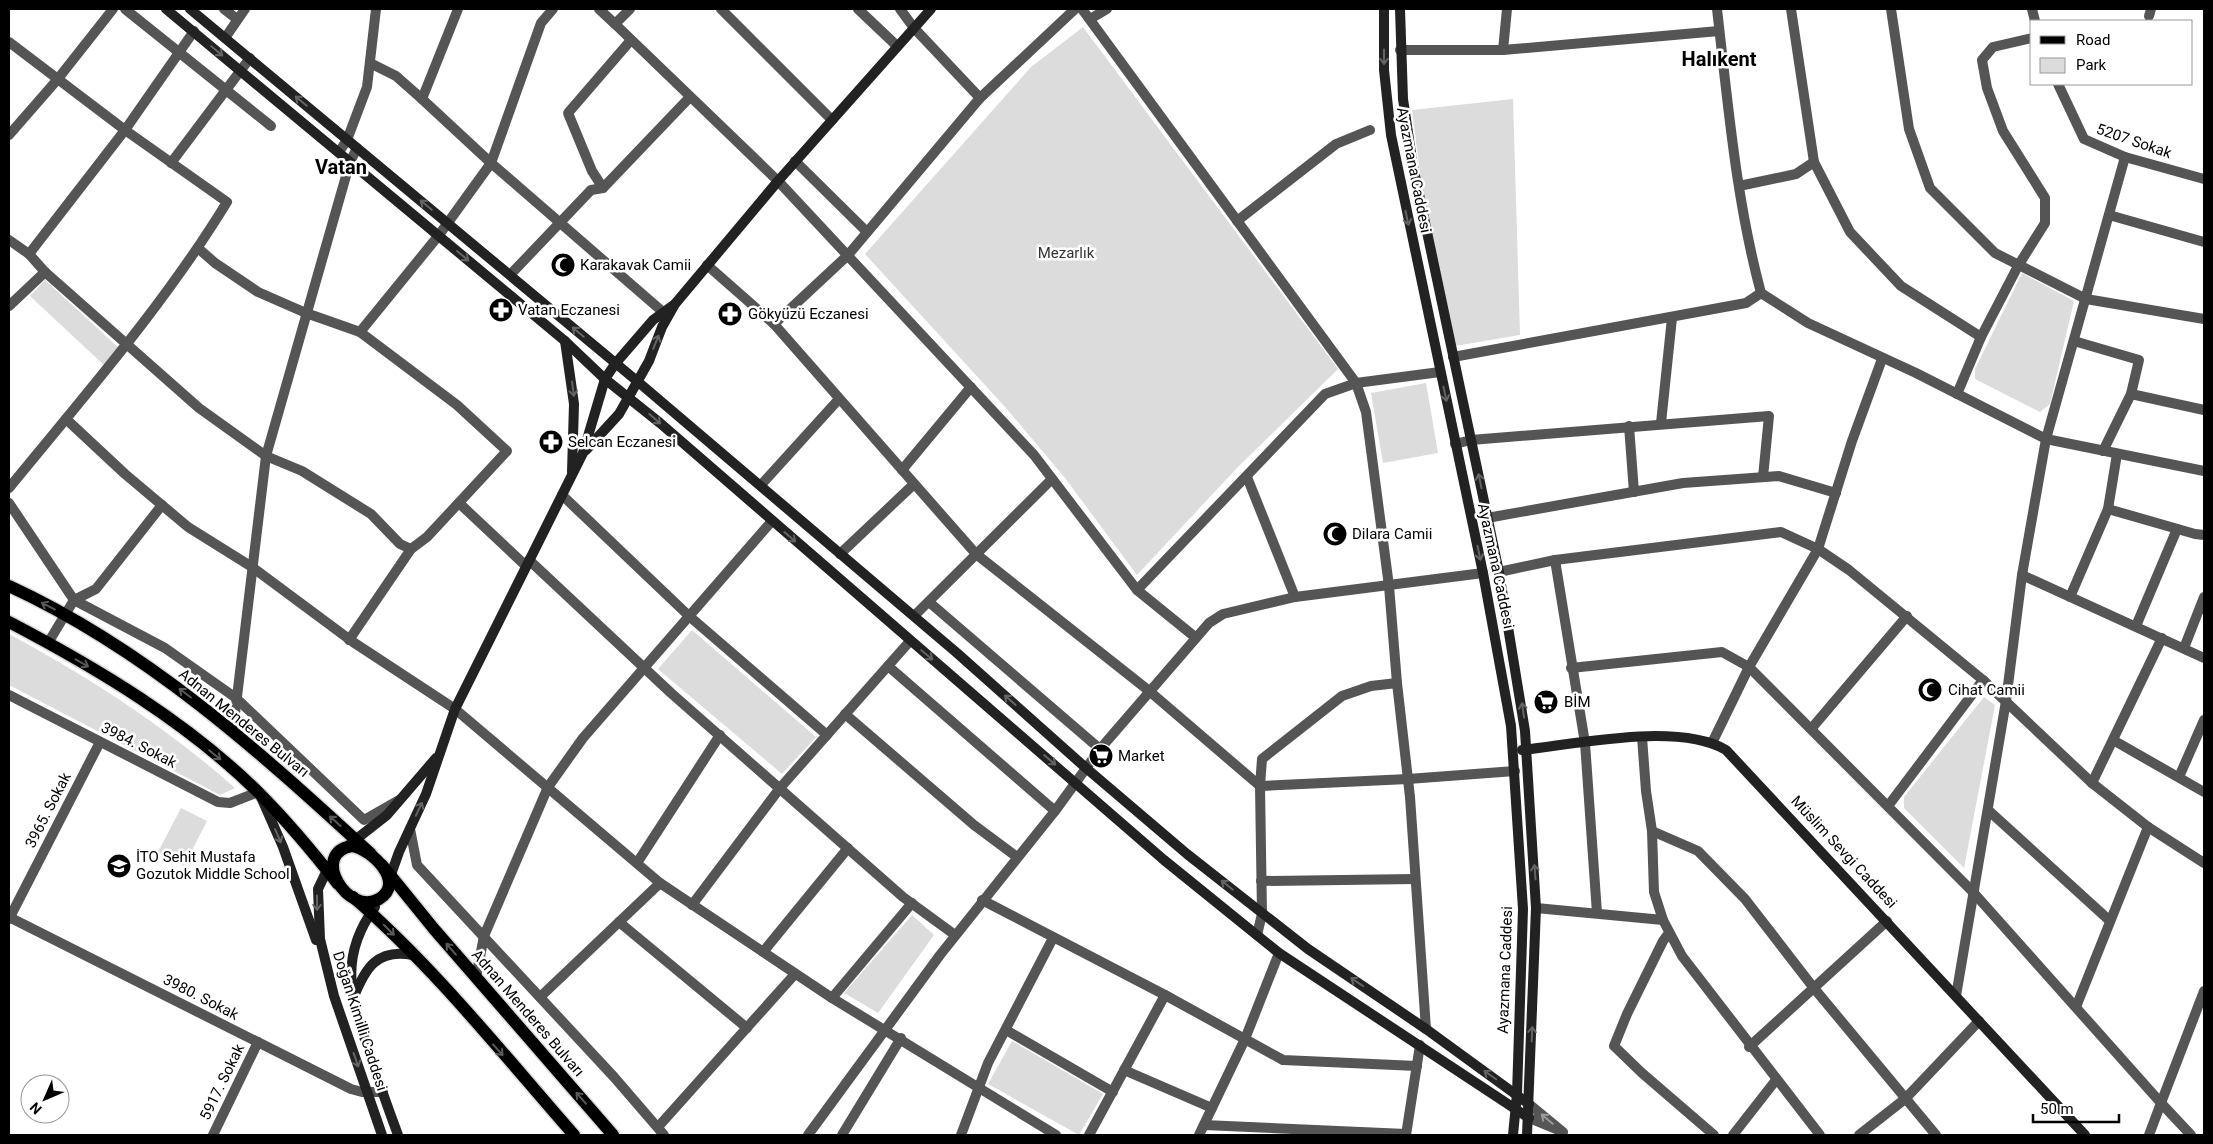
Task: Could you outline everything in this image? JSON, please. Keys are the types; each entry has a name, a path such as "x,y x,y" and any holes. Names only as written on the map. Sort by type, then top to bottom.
{"main road":[{"name":"Adnan Menderes Bulvarı","path":"9,586 65,615 173,684 233,730 371,854"},
{"path":"9,622 48,643 142,700 194,737 334,859"},
{"path":"353,897 366,902 372,902 387,886 382,865 371,854 352,846 334,859 333,872 338,884 414,955 574,1135"},
{"name":"Adnan Menderes Bulvarı","path":"387,886 476,978 613,1135"}],"street":[{"path":"9,135 57,80 113,9"},
{"path":"125,9 271,126"},
{"path":"166,9 565,341 605,379 629,397 1164,860 1256,935 1279,953 1420,1045 1515,1111 1565,1134"},
{"path":"190,9 637,381 914,616 1086,768 1262,914 1308,949 1426,1029 1530,1104 1565,1134"},
{"path":"224,9 237,20"},
{"path":"225,38 245,9"},
{"path":"339,152 347,140 367,87 376,9"},
{"path":"422,99 458,9"},
{"path":"360,332 439,235 491,163 541,23 553,9"},
{"path":"599,9 778,181 1034,456 1137,590 1195,637"},
{"path":"615,24 630,9"},
{"path":"721,9 832,120"},
{"path":"858,9 897,46"},
{"path":"900,9 914,28 980,98"},
{"path":"583,453 619,414 675,304 795,161 931,9"},
{"path":"774,324 848,255 980,98 1074,9"},
{"path":"1082,9 1356,383 1366,412 1389,586 1397,683 1408,779 1426,1029"},
{"path":"1090,20 1106,9"},
{"name":"Ayazmana Caddesi","path":"1384,9 1384,70 1391,136 1483,573 1505,688 1513,751 1523,909 1513,1135"},
{"name":"Ayazmana Caddesi","path":"1400,9 1400,50 1407,131 1499,572 1521,694 1529,770 1536,908 1530,1104 1527,1135"},
{"path":"1503,50 1507,9"},
{"path":"1717,9 1739,186 1748,244 1761,293 1808,323 2046,439 2204,471"},
{"path":"1791,9 1814,162 1850,232 1901,286 1981,337"},
{"path":"1892,9 1909,129 1930,188 1995,253 2086,298 2204,319"},
{"path":"1400,50 1503,50 1719,31"},
{"path":"29,254 125,130 194,32"},
{"path":"1957,394 1981,337 2018,266 2045,223 2045,198 2003,131 1987,88 1982,60 1992,47 2030,38"},
{"path":"603,188 592,170 568,113 631,40"},
{"path":"9,42 125,130 227,202 199,249 127,346 9,488"},
{"path":"171,163 250,58"},
{"path":"370,64 396,76 491,163 663,312"},
{"name":"5207 Sokak","path":"2058,85 2084,139 2125,157 2204,179"},
{"path":"510,275 591,190 603,188 690,97"},
{"path":"1237,221 1336,144 1370,130"},
{"path":"233,730 266,456 350,162 357,148"},
{"path":"1956,996 2006,701 2022,575 2046,439 2125,157"},
{"path":"795,161 867,232"},
{"path":"1739,186 1796,174 1814,162"},
{"path":"2109,215 2204,242"},
{"path":"9,240 29,254 45,272 199,408 266,456 302,471 371,514 400,544 411,549"},
{"path":"199,249 215,263 258,292 306,313 360,332 457,405 507,451 427,538 411,549 349,640"},
{"path":"707,265 774,324 976,554 1148,690 1260,786 1408,779 1529,770"},
{"path":"9,306 45,272"},
{"path":"1453,357 1746,303 1761,293"},
{"path":"583,453 605,379 615,364 653,320 675,304"},
{"path":"1660,423 1672,318"},
{"path":"1433,339 1449,336"},
{"path":"565,341 574,404 572,477"},
{"path":"2074,341 2139,360 2131,394 2103,451"},
{"path":"1712,743 1748,667 1818,549 1882,359"},
{"path":"1137,590 1325,394 1356,383 1440,372"},
{"path":"902,470 971,388"},
{"path":"2131,394 2204,410"},
{"path":"761,486 839,399"},
{"path":"1455,444 1471,440 1660,423 1769,416 1763,477"},
{"path":"66,419 188,527 252,568 349,640 455,709 660,883 832,998 901,1038 1056,1135"},
{"path":"1629,426 1634,492"},
{"name":"Doğan Kimilli Caddesi","path":"398,1135 352,1000 350,967 354,950 362,928 387,886 426,794 455,709 583,453"},
{"path":"2070,597 2108,509 2117,454"},
{"path":"1487,518 1683,483 1763,477 1779,476 1836,493"},
{"path":"1247,477 1295,597"},
{"path":"914,616 1052,479"},
{"path":"840,554 914,484"},
{"path":"562,495 689,616 827,735"},
{"path":"9,503 74,600 165,648 236,698 364,820 402,798"},
{"path":"459,503 848,848 912,903 955,935"},
{"path":"48,643 74,600 96,589 162,505"},
{"path":"2108,509 2204,535"},
{"path":"476,978 484,936 548,788 583,738 772,521"},
{"path":"2136,626 2177,529"},
{"path":"1499,572 1555,560 1781,532 1818,549 1849,570 1983,680 2024,721 2092,783 2148,826 2204,862"},
{"path":"1555,560 1571,668 1585,743 1597,913"},
{"path":"808,1135 955,935 1054,811 1100,749 1148,690 1209,623 1223,614 1295,597 1483,573"},
{"path":"2022,575 2204,658"},
{"path":"2184,648 2204,596"},
{"path":"928,602 1100,749"},
{"path":"1812,729 1907,616"},
{"path":"2092,783 2162,638"},
{"path":"692,905 780,788 910,641"},
{"path":"1571,668 1722,652 1748,667 1973,892 2191,1135"},
{"path":"888,666 1054,811"},
{"path":"1888,806 1983,680"},
{"path":"1256,935 1262,914 1260,786 1262,759 1319,712 1342,696 1371,686 1397,683"},
{"name":"3984. Sokak","path":"9,694 218,802 230,803 258,792"},
{"path":"845,714 974,824 1017,857"},
{"path":"2178,777 2204,720"},
{"path":"636,863 720,736"},
{"path":"1642,737 1646,791 1652,831 1654,892 1662,920 1682,956 1750,1047 1820,1135"},
{"name":"Müslim Sevgi Caddesi","path":"1513,751 1642,737 1686,737 1712,743 1736,758 2085,1135"},
{"path":"2113,740 2204,792"},
{"name":"3965. Sokak","path":"9,918 100,742"},
{"path":"334,859 381,821 439,755"},
{"path":"258,792 282,847 325,965"},
{"path":"1988,810 2110,921"},
{"path":"2076,1007 2148,826"},
{"path":"410,829 418,865 661,1131 795,974"},
{"path":"1652,831 1698,851 1745,899 1813,987 1936,1135"},
{"path":"763,952 848,848"},
{"name":"Doğan Kimilli Caddesi","path":"334,859 320,882 317,898 320,939 325,965 382,1135"},
{"path":"1261,881 1415,879"},
{"path":"540,997 660,883"},
{"path":"982,900 1165,995 1283,1060 1417,1066"},
{"path":"832,998 912,903"},
{"path":"1536,908 1662,920"},
{"name":"3980. Sokak","path":"9,918 352,1089 367,1093 383,1092"},
{"path":"1750,1047 1813,987 1887,921"},
{"path":"619,922 747,1028"},
{"path":"1670,933 1663,941 1627,1014 1614,1046 1642,1073 1714,1135"},
{"path":"961,1135 988,1063 1053,938"},
{"path":"352,1000 363,975 382,956 393,953 414,955"},
{"path":"1199,1135 1245,1039 1279,953"},
{"path":"2149,1135 2204,991"},
{"path":"1089,1135 1165,995"},
{"path":"1859,1135 1905,1099 1979,1021"},
{"path":"1006,1030 1113,1092"},
{"path":"842,1135 901,1038"},
{"name":"5917. Sokak","path":"213,1135 258,1042"},
{"path":"1204,1125 1406,1134 1420,1045"},
{"path":"1124,1070 1212,1108"},
{"path":"1733,1135 1776,1080"}],"green space":[{"name":"Mezarlık","path":"1083,27 1338,369 1237,468 1137,575 1065,478 1006,408 865,254 1031,67"},
{"path":"1513,99 1520,335 1455,346 1425,212 1412,110"},
{"path":"2022,273 2074,301 2050,404 2040,412 1975,379 1975,369"},
{"path":"45,280 121,350 106,367 30,296"},
{"path":"1426,383 1438,453 1383,463 1371,393"},
{"path":"692,630 816,737 782,774 658,669"},
{"path":"9,634 39,650 126,704 182,744 235,788 220,795 9,685"},
{"path":"1984,697 1995,705 1964,868 1904,808 1904,797"},
{"path":"181,808 207,821 184,866 158,852"},
{"path":"912,915 934,935 878,1013 844,993"},
{"path":"1012,1041 1103,1094 1079,1135 988,1084"}],"place":[{"name":"Karakavak Camii","path":"563,265"},
{"name":"Vatan Eczanesi","path":"501,310"},
{"name":"Gökyüzü Eczanesi","path":"730,314"},
{"name":"Selcan Eczanesi","path":"551,442"},
{"name":"Dilara Camii","path":"1335,534"},
{"name":"Cihat Camii","path":"1930,690"},
{"name":"BİM","path":"1546,702"},
{"name":"Market","path":"1101,756"},
{"name":"İTO Sehit Mustafa Gozutok Middle School","path":"119,866"}],"district":[{"name":"Halıkent","path":"1719,59"},
{"name":"Vatan","path":"341,167"}]}
